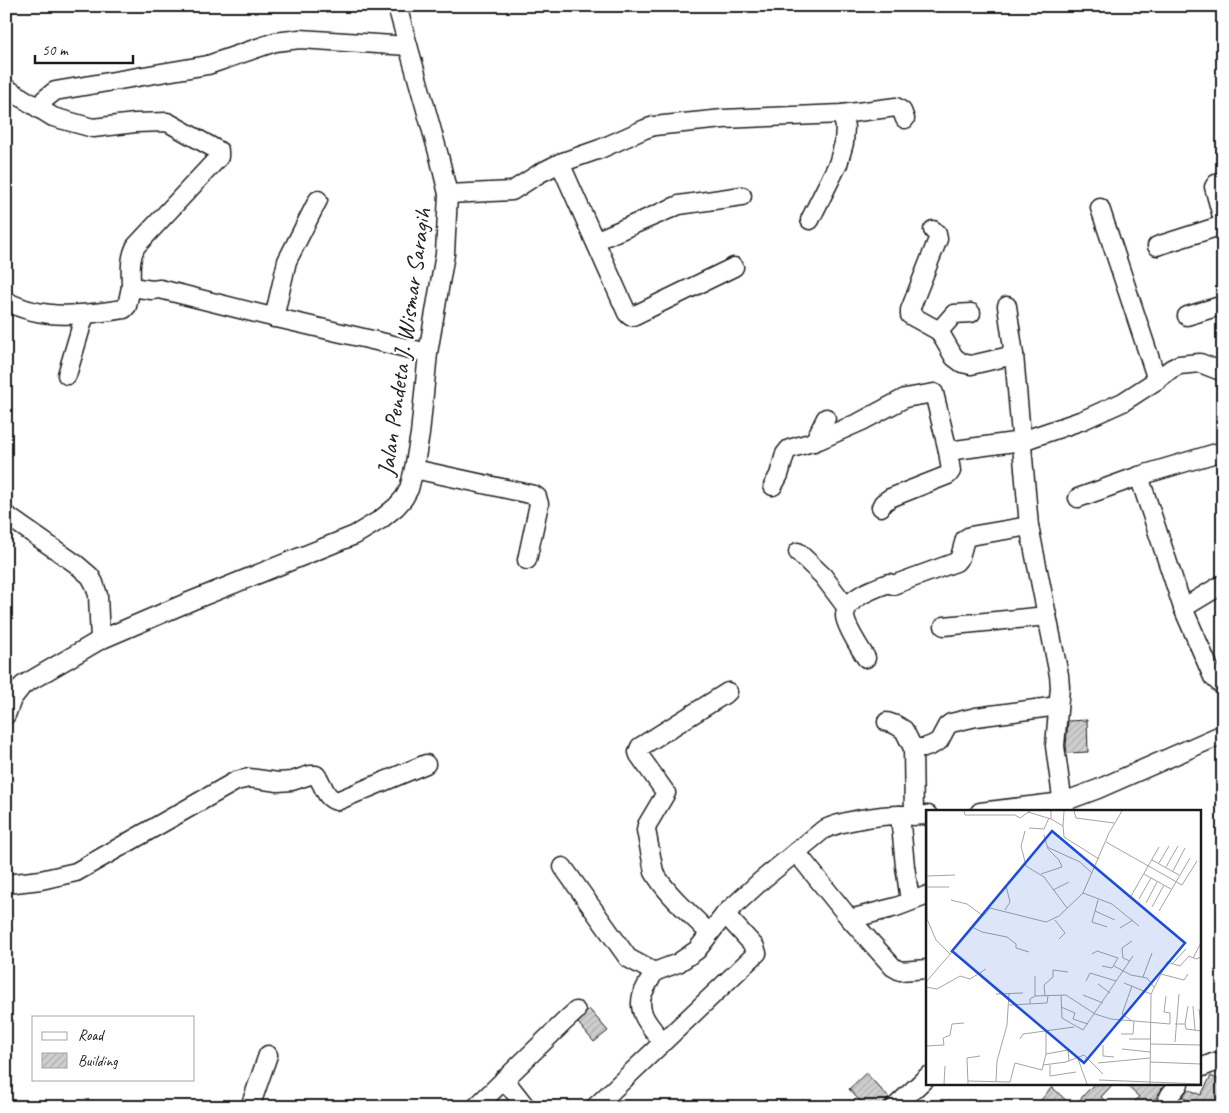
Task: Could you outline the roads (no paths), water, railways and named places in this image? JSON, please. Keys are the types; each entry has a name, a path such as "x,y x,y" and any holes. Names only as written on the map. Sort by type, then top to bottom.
{"street":[{"name":"Jalan Pendeta J. Wismar Saragih","path":"6,715 12,698 23,685 100,640 354,535 380,520 404,498 414,470 420,434 428,353 445,254 448,194 397,6"},
{"path":"39,109 45,99 55,92 208,65 275,42 300,39 408,46"},
{"path":"6,88 53,117 93,128 135,123 167,122 219,151 219,157 136,246 131,262 131,287 127,306 124,309 61,315 40,313 17,307 6,301"},
{"path":"448,194 512,191 540,173 654,126 724,119 842,114 896,107 902,111 905,119"},
{"path":"810,220 838,164 844,143 845,127 842,114"},
{"path":"560,164 627,314 630,316 634,316 734,267"},
{"path":"1223,181 1216,184 1214,188 1223,220"},
{"path":"595,241 679,205 742,196"},
{"path":"274,318 287,261 318,200"},
{"path":"1100,208 1157,380"},
{"path":"1157,246 1223,225"},
{"path":"934,230 938,239 910,310 912,317 939,331 954,357 962,363 971,365 1014,355"},
{"path":"131,287 152,290 162,289 274,318 428,353"},
{"path":"1187,316 1223,305"},
{"path":"1007,306 1014,355 1029,526 1060,675 1055,752 1064,807"},
{"path":"67,375 85,314"},
{"path":"939,331 954,314 971,314"},
{"path":"948,451 1022,441 1083,420 1123,402 1179,365 1200,363 1223,372"},
{"path":"773,486 779,475 785,454 791,448 814,442 862,421 905,398 934,392 951,470 948,474 890,498 881,507"},
{"path":"814,442 826,418"},
{"path":"1078,498 1139,476 1223,451"},
{"path":"414,470 534,494 539,504 527,560"},
{"path":"1139,476 1184,608 1213,677 1223,686"},
{"path":"6,515 90,576 98,596 100,640"},
{"path":"866,658 845,618 847,608 854,600 873,589 890,584 893,585 956,562 960,557 967,537 1029,526"},
{"path":"798,552 823,576 847,608"},
{"path":"1184,608 1223,584"},
{"path":"944,626 1047,616"},
{"path":"709,933 676,900 654,872 646,830 666,792 638,752 640,747 728,692"},
{"path":"913,748 924,748 938,741 951,722 976,716 1058,706"},
{"path":"887,722 904,730 913,748 914,815 905,866 910,901"},
{"path":"1014,810 1064,807 1119,779 1223,734"},
{"path":"6,884 41,880 76,872 236,782 249,778 278,782 292,781 316,774 327,795 332,800 337,801 426,764"},
{"path":"663,1042 641,1012 642,994 654,972 678,964 697,950 725,914 762,880 823,830 831,826 874,817 914,815"},
{"path":"796,852 850,919 893,967 900,971 926,969"},
{"path":"563,867 628,958 654,972"},
{"path":"850,919 896,907 926,896"},
{"path":"595,1107 756,953 755,947 725,914"},
{"path":"476,1107 564,1021 576,1012"},
{"path":"250,1107 268,1055"},
{"path":"1202,1067 1215,1062 1223,1062"},
{"path":"895,1107 926,1078"},
{"path":"504,1079 526,1107"},
{"path":"1164,1107 1177,1086"}]}
